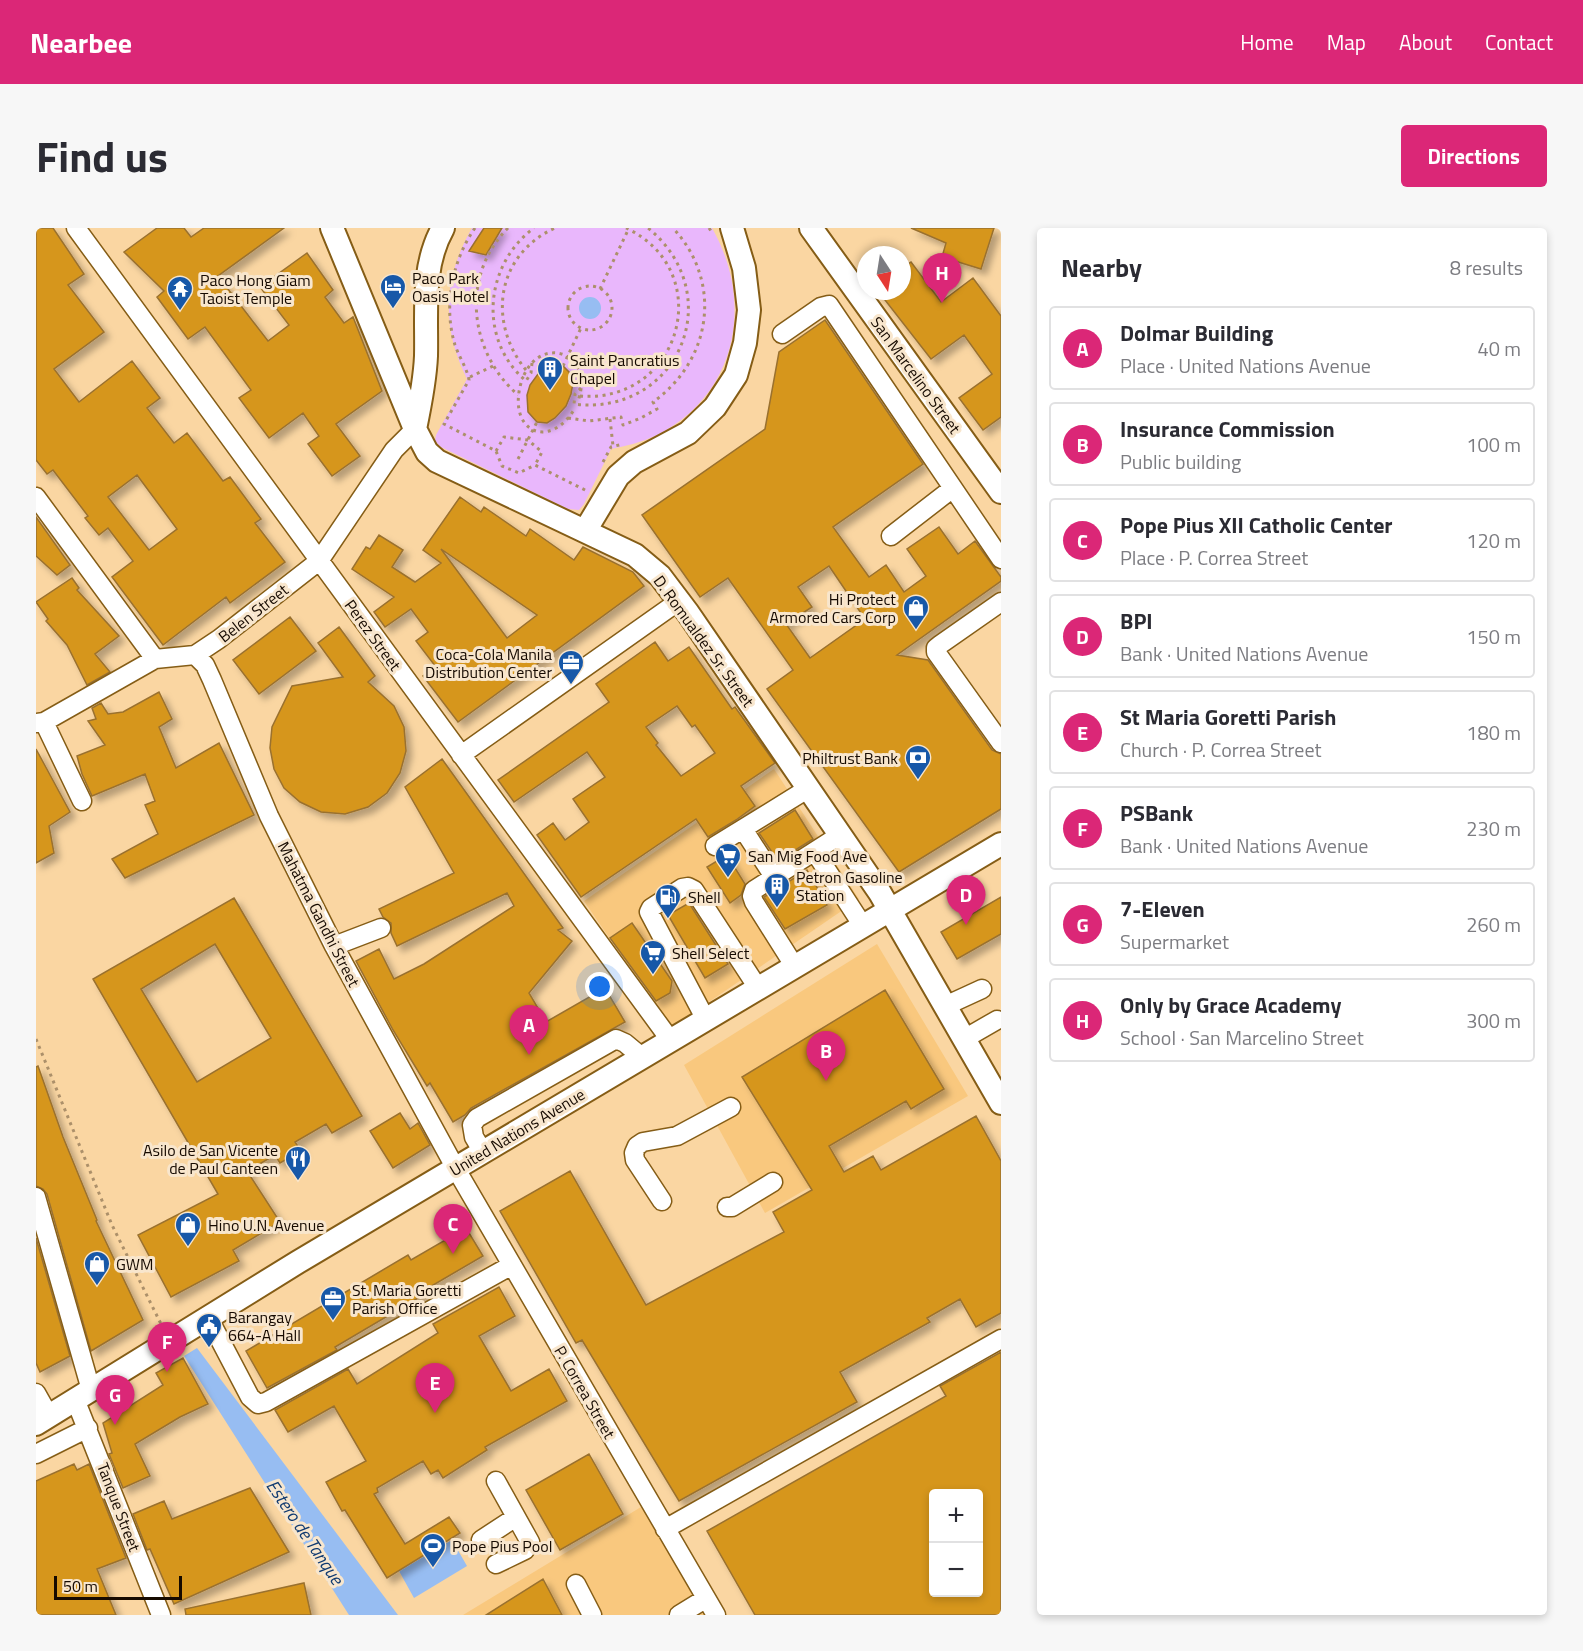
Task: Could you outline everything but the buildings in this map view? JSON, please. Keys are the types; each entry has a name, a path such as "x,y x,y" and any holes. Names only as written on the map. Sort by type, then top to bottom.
{"main road":[{"name":"D. Romualdez Sr. Street","path":"332,228 415,429 427,452 437,461 635,555 660,576 809,788 891,910 1001,1103"},
{"path":"415,429 425,365 428,267 443,228"},
{"name":"San Marcelino Street","path":"811,228 1001,492"},
{"path":"585,531 618,476 634,462 688,433 715,407 736,375 745,343 749,310 744,268 724,234"},
{"name":"United Nations Avenue","path":"42,1420 456,1168 1001,844"}],"street":[{"name":"Perez Street","path":"76,228 671,1041"},
{"path":"782,334 821,307 829,305 1001,559"},
{"name":"Belen Street","path":"40,723 155,659 195,655 319,561 394,450 415,429"},
{"path":"891,536 953,488"},
{"path":"36,497 155,659"},
{"path":"461,755 679,601"},
{"path":"1001,602 936,648 936,652 1001,742"},
{"name":"Mahatma Gandhi Street","path":"195,655 205,664 269,816 334,946 456,1168"},
{"path":"40,723 82,801"},
{"path":"715,846 809,788"},
{"path":"743,829 774,877"},
{"path":"795,967 754,902 752,896 754,890 840,835"},
{"path":"815,852 863,926"},
{"path":"706,1020 649,912 651,908 682,888 688,887 694,890 758,988"},
{"path":"334,946 381,927"},
{"path":"945,1006 982,988"},
{"path":"964,1039 997,1020"},
{"path":"483,1152 474,1137 472,1125 477,1118 616,1039 625,1043 643,1058"},
{"path":"662,1202 635,1160 634,1153 638,1146 643,1142 678,1136 731,1107"},
{"name":"P. Correa Street","path":"456,1168 716,1615"},
{"path":"727,1208 772,1182"},
{"name":"Tanque Street","path":"36,1197 83,1395 88,1428 161,1615"},
{"path":"185,1331 258,1404 266,1402 512,1265"},
{"path":"665,1529 1001,1339"},
{"path":"36,1393 42,1420"},
{"path":"36,1454 88,1428"},
{"path":"496,1481 530,1542 525,1550 496,1564"},
{"path":"481,1540 516,1517"},
{"path":"576,1584 592,1615"},
{"path":"679,1615 705,1599"}],"path":[{"path":"469,377 455,344 450,306 456,268 467,240 475,228"},
{"path":"508,228 494,245 485,263 477,289 476,311 477,327 483,346 493,366 507,385 518,395"},
{"path":"532,363 531,373 526,381 512,366 501,348 492,310 494,289 504,262 520,239 534,228"},
{"path":"526,370 506,338 502,315 503,291 510,271 523,251 542,235 555,228"},
{"path":"580,396 610,395 636,384 658,366 673,341 677,328 679,301 671,272 656,249 628,228 600,289"},
{"path":"580,388 575,394 574,404 605,404 628,398 656,381 680,350 689,315 687,285 675,256 661,238 648,228"},
{"path":"568,418 589,421 621,417 623,425 641,418 657,410 653,402 679,379 689,365 698,344 705,311 702,280 692,255 673,228"},
{"path":"709,228 724,234"},
{"path":"584,287 600,289 610,300 610,315 605,324 599,328 592,330 581,328 569,315 568,306 571,297 584,287"},
{"path":"563,366 581,328"},
{"path":"524,375 532,363 549,354 568,356 578,367 580,388 578,401"},
{"path":"493,366 469,377 444,424 496,451 502,466 519,473 535,465 542,452 528,440 504,436 496,451"},
{"path":"521,383 518,395 521,419 526,427 539,432 551,430 568,418 575,408"},
{"path":"610,419 614,447"},
{"path":"518,459 537,422"},
{"path":"602,465 611,447 627,444"},
{"path":"535,465 588,491 593,482"},
{"path":"36,1039 112,1225 185,1331"}],"shaded area":[{"path":"472,228 712,228 725,257 733,287 734,316 730,345 720,372 705,397 683,419 655,436 611,449 579,510 568,509 441,447 435,441 436,435 467,379 453,340 449,303 455,266"},
{"path":"774,769 859,899 671,1028 584,901"},
{"path":"877,944 968,1096 765,1213 684,1065"},
{"path":"641,1507 713,1615 463,1615"}],"water":[{"path":"590,297 598,300 601,308 598,316 590,319 582,316 579,308 582,300"},
{"name":"Estero de Tanque","path":"197,1348 398,1615 349,1615 184,1356"},
{"name":"Pope Pius Pool","path":"452,1540 467,1566 414,1598 399,1571"}],"place":[{"name":"Only by Grace Academy","path":"942,303"},
{"name":"Paco Park Oasis Hotel","path":"393,310"},
{"name":"Paco Hong Giam Taoist Temple","path":"180,312"},
{"name":"Saint Pancratius Chapel","path":"550,392"},
{"name":"Hi Protect Armored Cars Corp","path":"916,631"},
{"name":"Coca-Cola Manila Distribution Center","path":"571,686"},
{"name":"Philtrust Bank","path":"918,781"},
{"name":"San Mig Food Ave","path":"728,879"},
{"name":"Petron Gasoline Station","path":"777,909"},
{"name":"Shell","path":"668,920"},
{"name":"BPI","path":"966,925"},
{"name":"Shell Select","path":"653,976"},
{"name":"Dolmar Building","path":"529,1055"},
{"name":"Insurance Commission","path":"826,1081"},
{"name":"Asilo de San Vicente de Paul Canteen","path":"298,1182"},
{"name":"Hino U.N. Avenue","path":"188,1248"},
{"name":"Pope Pius XII Catholic Center","path":"453,1254"},
{"name":"GWM","path":"97,1287"},
{"name":"St. Maria Goretti Parish Office","path":"333,1322"},
{"name":"Barangay 664-A Hall","path":"209,1349"},
{"name":"PSBank","path":"167,1372"},
{"name":"St Maria Goretti Parish","path":"435,1413"},
{"name":"7-Eleven","path":"115,1425"},
{"name":"Pope Pius Pool","path":"433,1569"}]}
